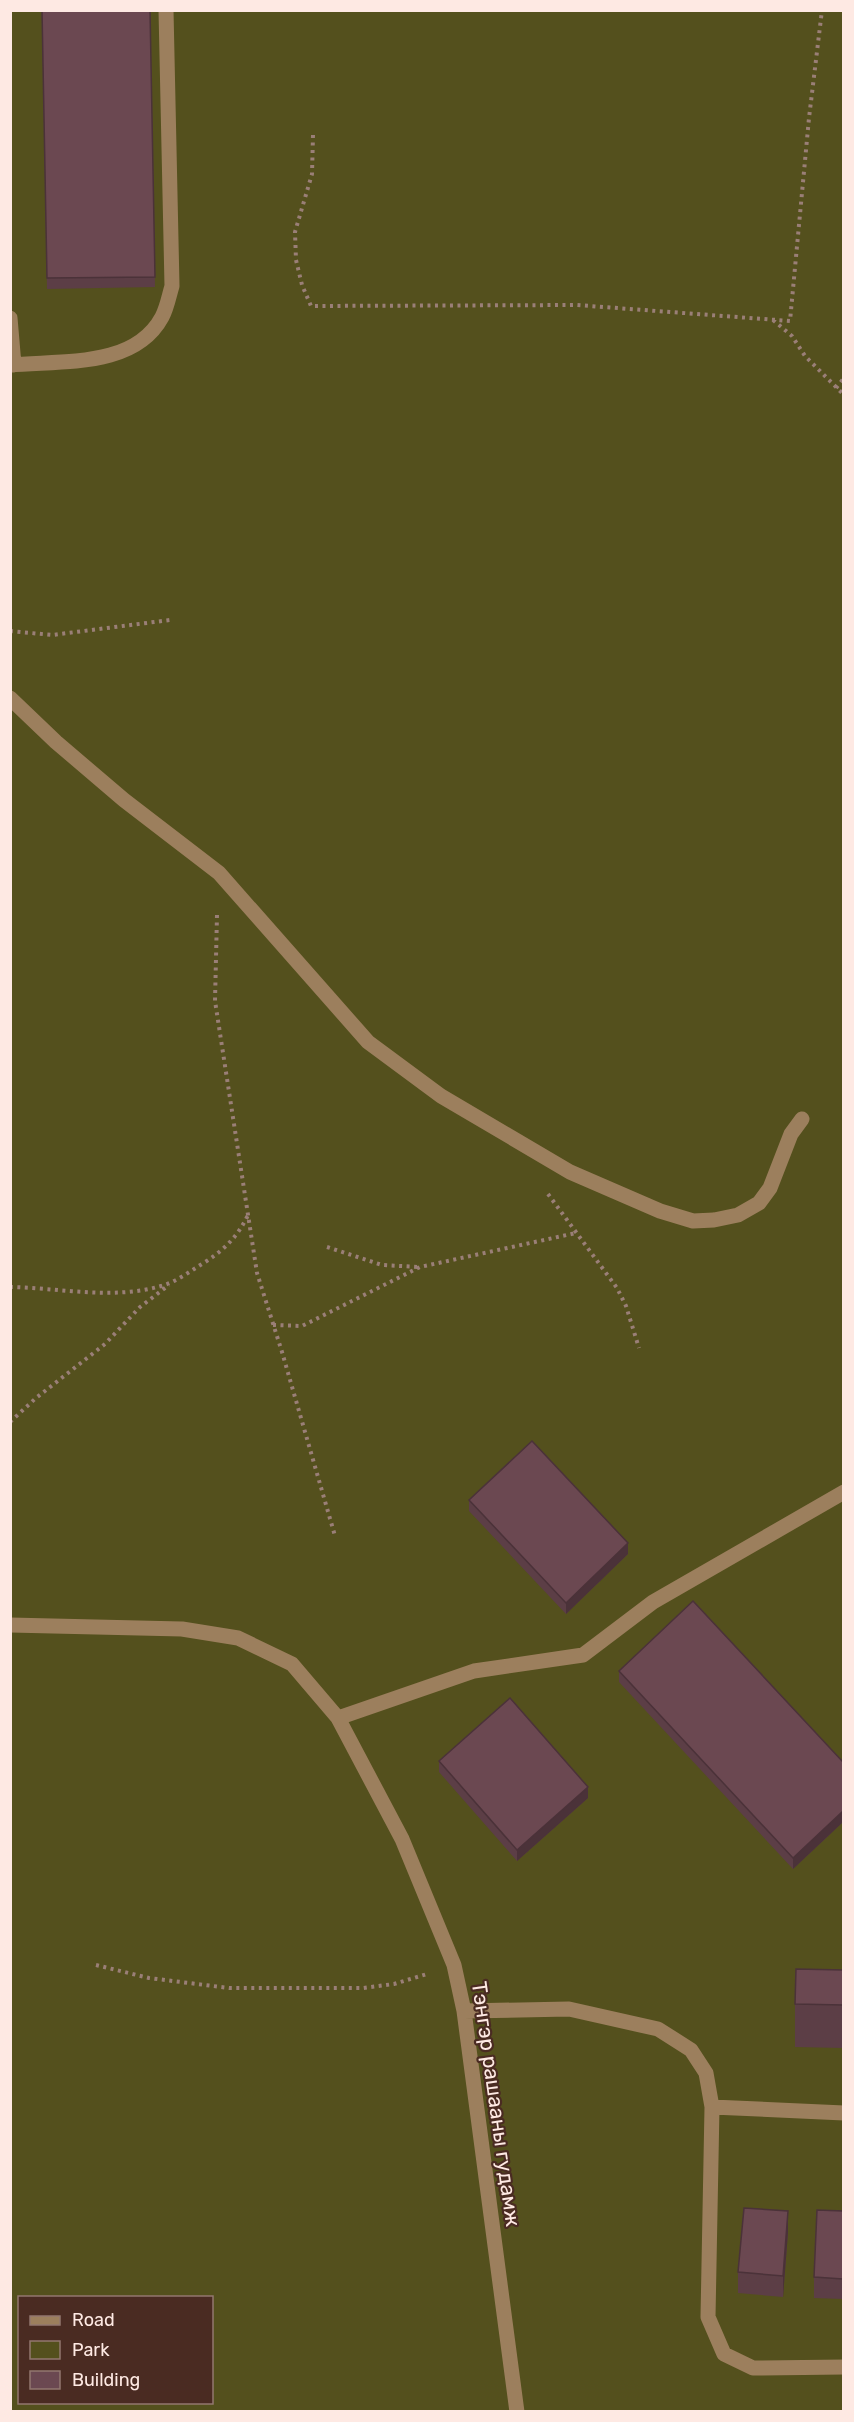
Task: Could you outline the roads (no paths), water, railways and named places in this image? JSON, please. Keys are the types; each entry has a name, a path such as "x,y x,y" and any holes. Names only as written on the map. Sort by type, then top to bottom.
{"street":[{"path":"10,318 12,365 98,358 125,350 146,338 162,317 172,286 166,10"},
{"path":"10,698 56,742 124,800 219,873 368,1042 441,1096 570,1172 660,1211 693,1221 738,1215 759,1203 770,1188 791,1134 802,1119"},
{"path":"338,1718 474,1671 583,1655 653,1602 843,1492"},
{"name":"Тэнгэр рашааны гудамж","path":"10,1625 182,1629 238,1638 292,1664 338,1718 402,1839 454,1965 464,2011 518,2412"},
{"path":"464,2011 569,2009 658,2029 692,2050 705,2073 712,2107 708,2317 724,2354 753,2368 843,2367"},
{"path":"712,2107 843,2112"}]}
